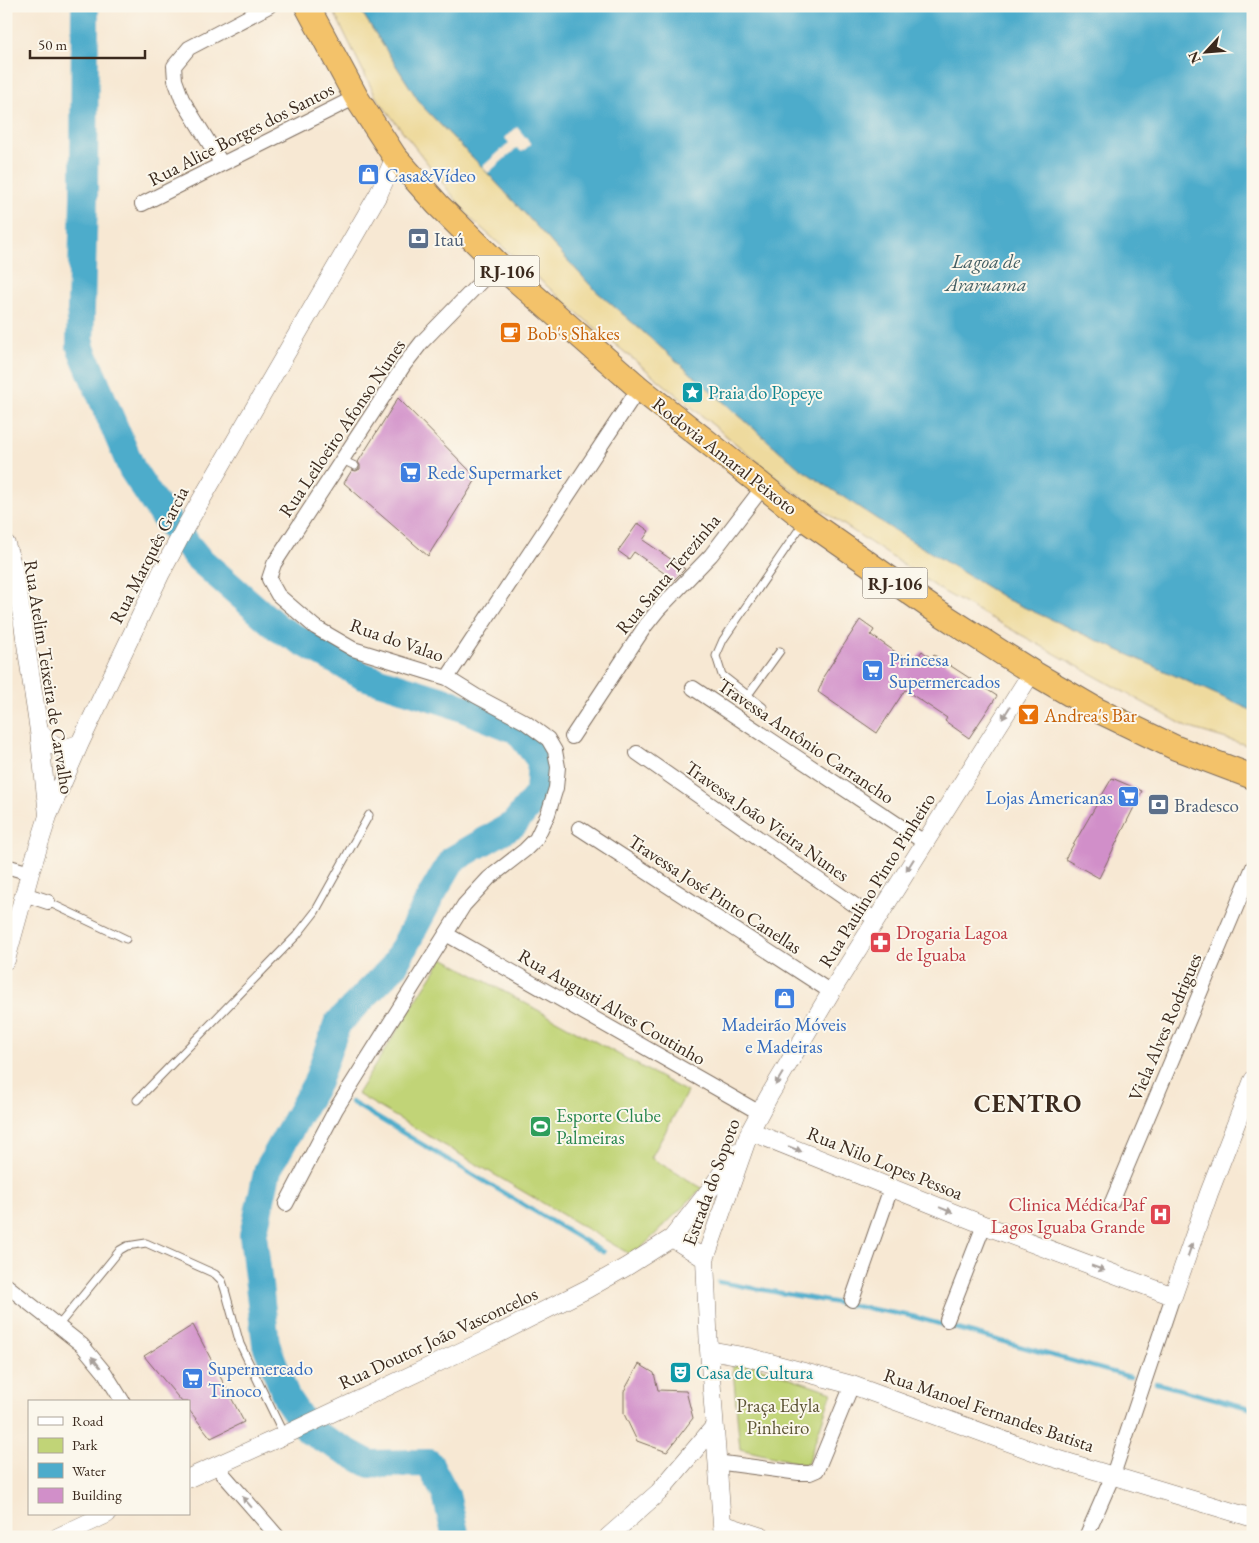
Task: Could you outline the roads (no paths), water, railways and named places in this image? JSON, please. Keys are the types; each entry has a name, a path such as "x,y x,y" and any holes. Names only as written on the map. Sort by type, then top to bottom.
{"highway":[{"name":"Rodovia Amaral Peixoto","path":"307,6 356,97 395,157 438,205 498,264 639,388 806,520 932,608 1032,672 1114,719 1176,748 1253,777"}],"street":[{"path":"222,164 182,99 174,80 174,66 189,48 269,6"},
{"name":"Rua Alice Borges dos Santos","path":"142,204 356,97"},
{"name":"Rua Marquês Garcia","path":"6,960 48,816 80,743 161,573 186,526 380,193 395,157"},
{"path":"380,193 412,176"},
{"name":"Rua Leiloeiro Afonso Nunes","path":"269,578 274,564 404,365 498,264"},
{"path":"447,678 639,388"},
{"name":"Rua Santa Terezinha","path":"572,737 646,625 711,555 763,487"},
{"name":"Rua Atelim Teixeira de Carvalho","path":"6,544 39,731 48,816"},
{"name":"Rua do Valao","path":"269,578 278,596 315,627 353,648 447,678 525,722 548,739 555,751 558,767 556,788 548,814 536,839 479,888 464,905 336,1109 286,1204"},
{"name":"Rua Paulino Pinto Pinheiro","path":"760,1113 831,992 1032,672"},
{"name":"Travessa Antônio Carrancho","path":"692,688 924,842"},
{"path":"39,731 55,747 62,748 80,743"},
{"name":"Travessa João Vieira Nunes","path":"637,754 876,920"},
{"name":"Travessa José Pinto Canellas","path":"579,828 831,992"},
{"path":"6,866 30,873"},
{"name":"Viela Alves Rodrigues","path":"1112,1202 1253,867"},
{"path":"24,894 48,902"},
{"name":"Rua Augusti Alves Coutinho","path":"446,934 760,1113"},
{"path":"1086,1537 1112,1475 1209,1193 1253,1080"},
{"name":"Estrada do Sopoto","path":"722,1530 716,1462 705,1259 750,1131 760,1113"},
{"path":"705,1259 672,1238 712,1187 750,1131"},
{"name":"Rua Nilo Lopes Pessoa","path":"750,1131 984,1225 1174,1296"},
{"path":"712,1187 719,1186 724,1189 726,1199"},
{"path":"852,1300 891,1188"},
{"path":"947,1320 984,1225"},
{"name":"Rua Doutor João Vasconcelos","path":"190,1478 492,1337 587,1289 672,1238"},
{"path":"6,1285 82,1345 105,1374 122,1400"},
{"name":"Rua Manoel Fernandes Batista","path":"709,1350 748,1357 852,1385 1044,1455 1253,1518"},
{"path":"716,1462 799,1473 810,1473 817,1470 852,1385"},
{"path":"608,1537 659,1492 714,1427"},
{"path":"216,1466 278,1537"},
{"path":"63,1536 103,1516"},
{"path":"722,1530 762,1537"}],"lane":[{"path":"342,460 355,466"},
{"path":"763,707 722,675 716,656 723,640 806,520"},
{"path":"748,695 780,651"},
{"path":"137,1100 297,935 314,912 368,814"},
{"path":"48,902 126,939"},
{"path":"58,1326 120,1250 127,1246 146,1243 215,1274 222,1281 240,1344 286,1434"}],"water":[{"name":"Lagoa de Araruama","path":"358,6 1253,6 1253,711 1008,600 889,527 798,467 594,289 482,167 422,106"}],"waterway":[{"path":"85,6 84,198 80,346 132,469 161,513 198,558 278,628 363,676 450,703 517,730 541,761 539,793 514,824 452,860 394,966 337,1024 317,1082 268,1169 253,1235 266,1344 287,1399 309,1431 370,1464 429,1463 446,1495 456,1537"},
{"path":"317,1082 327,1087"},
{"path":"351,1102 603,1252"},
{"path":"719,1282 911,1316 1130,1377"},
{"path":"1156,1383 1253,1409"}],"place":[{"name":"Casa&Vídeo","path":"369,175"},
{"name":"Itaú","path":"418,239"},
{"name":"Bob's Shakes","path":"511,333"},
{"name":"Praia do Popeye","path":"692,392"},
{"name":"Rede Supermarket","path":"411,472"},
{"name":"Princesa Supermercados","path":"873,670"},
{"name":"Andrea's Bar","path":"1028,715"},
{"name":"Lojas Americanas","path":"1129,797"},
{"name":"Bradesco","path":"1158,805"},
{"name":"Drogaria Lagoa de Iguaba","path":"880,943"},
{"name":"Madeirão Móveis e Madeiras","path":"784,998"},
{"name":"Esporte Clube Palmeiras","path":"540,1126"},
{"name":"Clinica Médica Paf Lagos Iguaba Grande","path":"1161,1215"},
{"name":"Casa de Cultura","path":"680,1372"},
{"name":"Supermercado Tinoco","path":"192,1379"}],"district":[{"name":"CENTRO","path":"1028,1103"}],"park label":[{"name":"Praça Edyla Pinheiro","path":"778,1416"}]}
